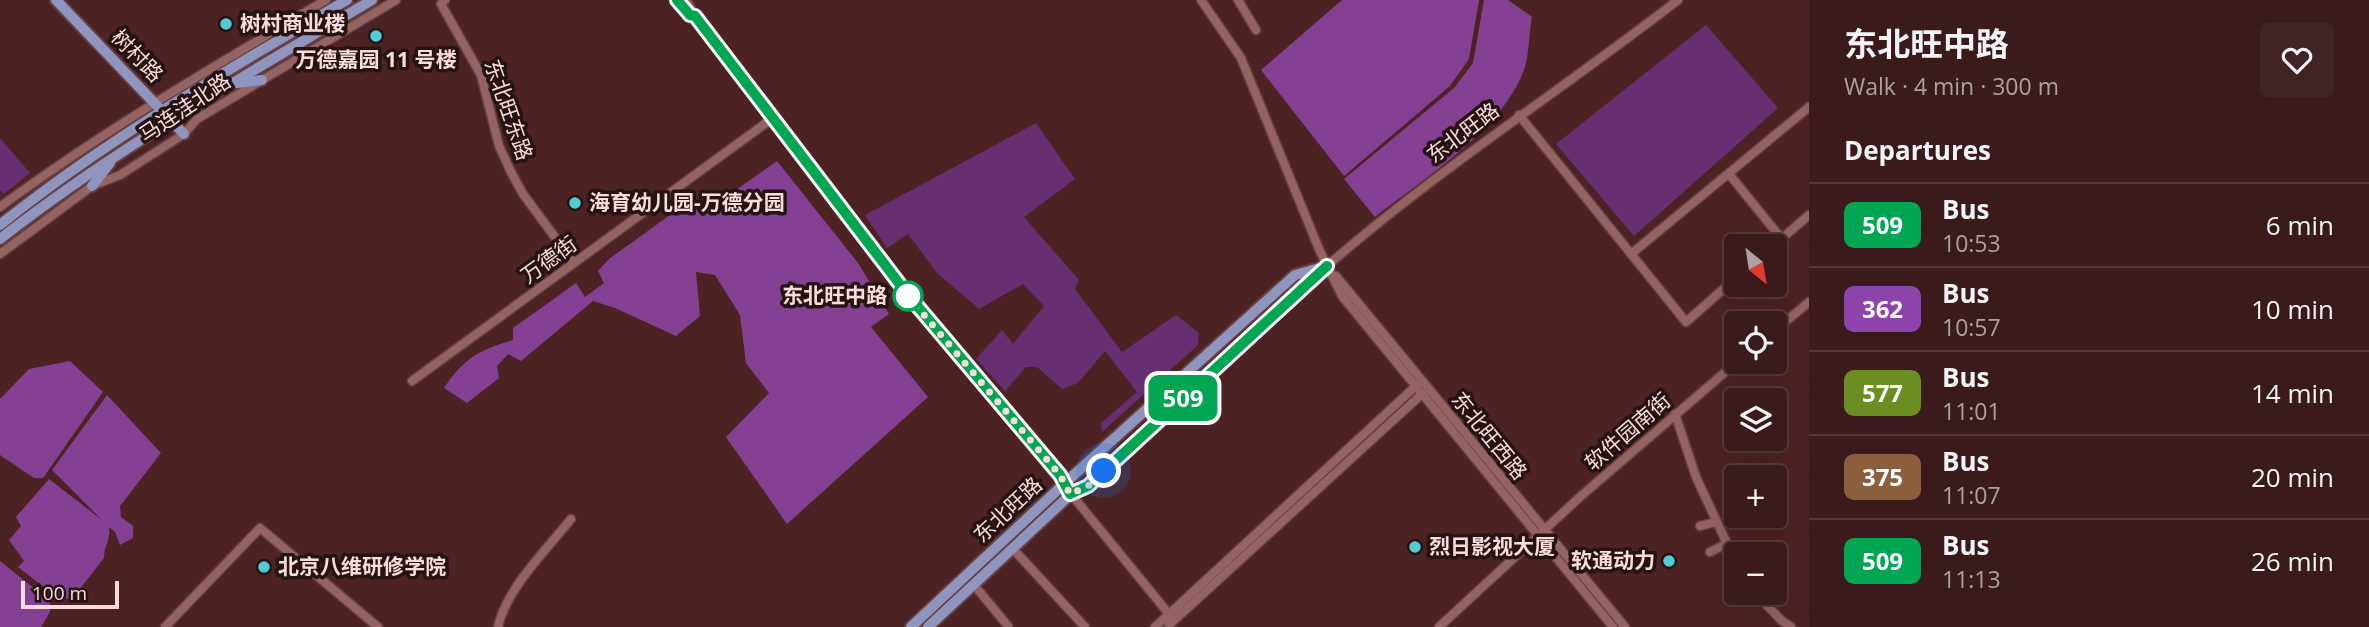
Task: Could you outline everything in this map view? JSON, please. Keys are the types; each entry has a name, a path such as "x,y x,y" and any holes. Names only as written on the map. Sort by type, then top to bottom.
{"main road":[{"name":"树村路","path":"56,0 184,134"},
{"name":"马连洼北路","path":"0,225 158,105 347,0"},
{"name":"马连洼北路","path":"0,239 117,155 171,120 372,0"},
{"path":"231,84 262,80"},
{"path":"92,186 117,155"},
{"name":"东北旺路","path":"911,627 1065,483 1296,275 1327,266"},
{"name":"东北旺路","path":"928,627 1070,494 1088,486 1327,266"}],"street":[{"name":"马连洼北路","path":"0,207 89,144 158,105 326,0"},
{"name":"马连洼北路","path":"0,254 92,186 120,175 184,134 197,119 396,0"},
{"name":"东北旺东路","path":"445,0 441,4 481,75 499,146 511,172 523,194 574,263"},
{"path":"677,0 690,15 695,16"},
{"path":"686,0 695,16 915,304 1065,483 1070,494 1170,623"},
{"name":"东北旺西路","path":"1201,0 1241,58 1327,266 1613,627"},
{"path":"1238,0 1256,30"},
{"name":"东北旺路","path":"1327,266 1368,230 1519,115 1628,39 1678,0"},
{"path":"1631,254 1809,107"},
{"path":"1519,115 1686,322 1724,289"},
{"name":"万德街","path":"412,381 773,118"},
{"path":"1729,174 1779,234"},
{"path":"1787,234 1809,215"},
{"path":"1787,320 1809,302"},
{"name":"软件园南街","path":"1439,627 1541,533 1724,373"},
{"path":"1170,623 1418,384"},
{"path":"1155,627 1170,623 1424,391"},
{"path":"1675,414 1688,454 1725,542"},
{"path":"498,627 513,593 571,519"},
{"path":"1700,526 1716,522"},
{"path":"165,627 260,528 378,627"},
{"name":"东北旺西路","path":"1541,533 1625,627"},
{"path":"1710,552 1724,545"},
{"path":"1013,549 1085,627"},
{"path":"974,585 1008,626"},
{"path":"1767,605 1791,627"}],"shaded area":[{"path":"1342,0 1479,0 1469,59 1450,86 1344,176 1261,70"},
{"path":"1484,0 1508,0 1532,17 1526,64 1513,92 1480,133 1375,217 1344,179 1454,88 1473,63"},
{"path":"1706,25 1778,108 1634,236 1556,144"},
{"path":"1036,123 1075,179 1024,217 1079,280 1075,289 1122,352 1176,315 1199,333 1198,345 1102,432 1101,423 1137,392 1105,351 1078,383 1062,389 1037,367 1026,367 1005,391 976,359 1002,330 1013,344 1044,306 1023,284 979,309 937,273 908,234 887,248 865,215"},
{"path":"0,138 30,173 4,194 0,190"},
{"path":"777,161 858,263 889,314 871,327 928,397 787,524 726,437 769,393 746,363 740,315 715,275 696,272 700,316 676,336 593,301 521,361 508,354 497,366 499,378 467,403 444,388 458,369 473,356 513,340 513,328 576,283 585,297 604,283 598,271 609,259 692,199 702,214"},
{"path":"70,361 103,392 43,478 34,478 0,455 0,399 29,369"},
{"path":"107,395 161,453 120,506 121,517 133,526 133,538 120,545 115,532 109,527 104,558 72,599 58,598 18,567 24,561 9,540 21,526 16,517 49,479 102,520 52,470"},
{"path":"0,561 50,601 50,612 41,627 0,627"}],"bus line":[{"name":"509","path":"677,0 690,15 695,16 908,295 1060,475 1070,494 1088,486 1239,344 1327,266"}],"place":[{"name":"树村商业楼","path":"226,24"},
{"name":"万德嘉园 11 号楼","path":"376,36"},
{"name":"海育幼儿园-万德分园","path":"575,203"},
{"name":"东北旺中路","path":"908,296"},
{"name":"烈日影视大厦","path":"1415,547"},
{"name":"软通动力","path":"1669,561"},
{"name":"北京八维研修学院","path":"264,567"}],"route":[{"path":"908,296 1060,475 1070,494 1088,486 1104,471"}]}
